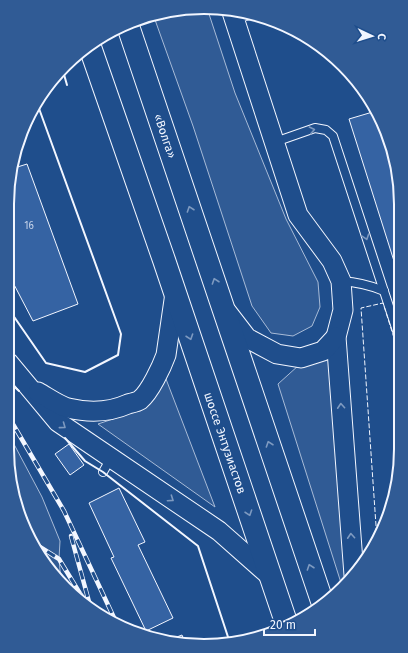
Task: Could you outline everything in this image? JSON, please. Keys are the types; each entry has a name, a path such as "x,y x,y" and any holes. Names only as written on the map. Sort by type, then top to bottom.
{"highway":[{"name":"«Волга»","path":"129,29 224,307"},
{"name":"шоссе Энтузиастов","path":"91,51 164,260 285,620"},
{"path":"224,307 321,599"}],"street":[{"path":"233,17 298,215 332,261 341,281 343,310 336,337 353,567"},
{"path":"20,383 66,407 88,412 107,411 140,400 154,382 164,363 175,293"},
{"path":"224,307 247,338 277,354 301,358 323,351 336,337"},
{"path":"14,372 20,383 58,422 107,465 219,531 270,576"}],"lane":[{"path":"275,142 315,128 326,130 333,136 394,322"},
{"path":"341,281 352,281 384,291"}],"shaded area":[{"path":"192,14 209,14 235,93 286,219 318,282 320,307 312,326 293,336 271,333 252,306 193,126 155,20"},
{"path":"331,358 345,576 340,581 278,384 299,365"},
{"path":"166,379 215,507 98,424 113,419 145,404"},
{"path":"14,444 42,497 60,541 60,573 39,544 20,498 14,461"}],"building":[{"path":"371,113 380,131 388,155 394,192 394,261 349,119"},
{"path":"27,164 78,304 33,321 14,285 14,192 18,167"},
{"path":"69,444 84,465 70,475 55,454"},
{"path":"119,488 145,542 138,545 173,618 147,630 145,630 111,558 114,557 89,503"}],"railway":[{"path":"14,426 64,511 113,616"},
{"path":"71,536 89,600"},
{"path":"42,548 59,559 79,592"}],"fence":[{"path":"376,529 361,308 383,303 394,338"}],"wall":[{"path":"64,76 67,85"},
{"path":"14,317 46,363 85,372 118,355 121,334 39,109"},
{"path":"14,386 19,391"},
{"path":"65,438 85,461 103,472 198,546 228,637"}]}
